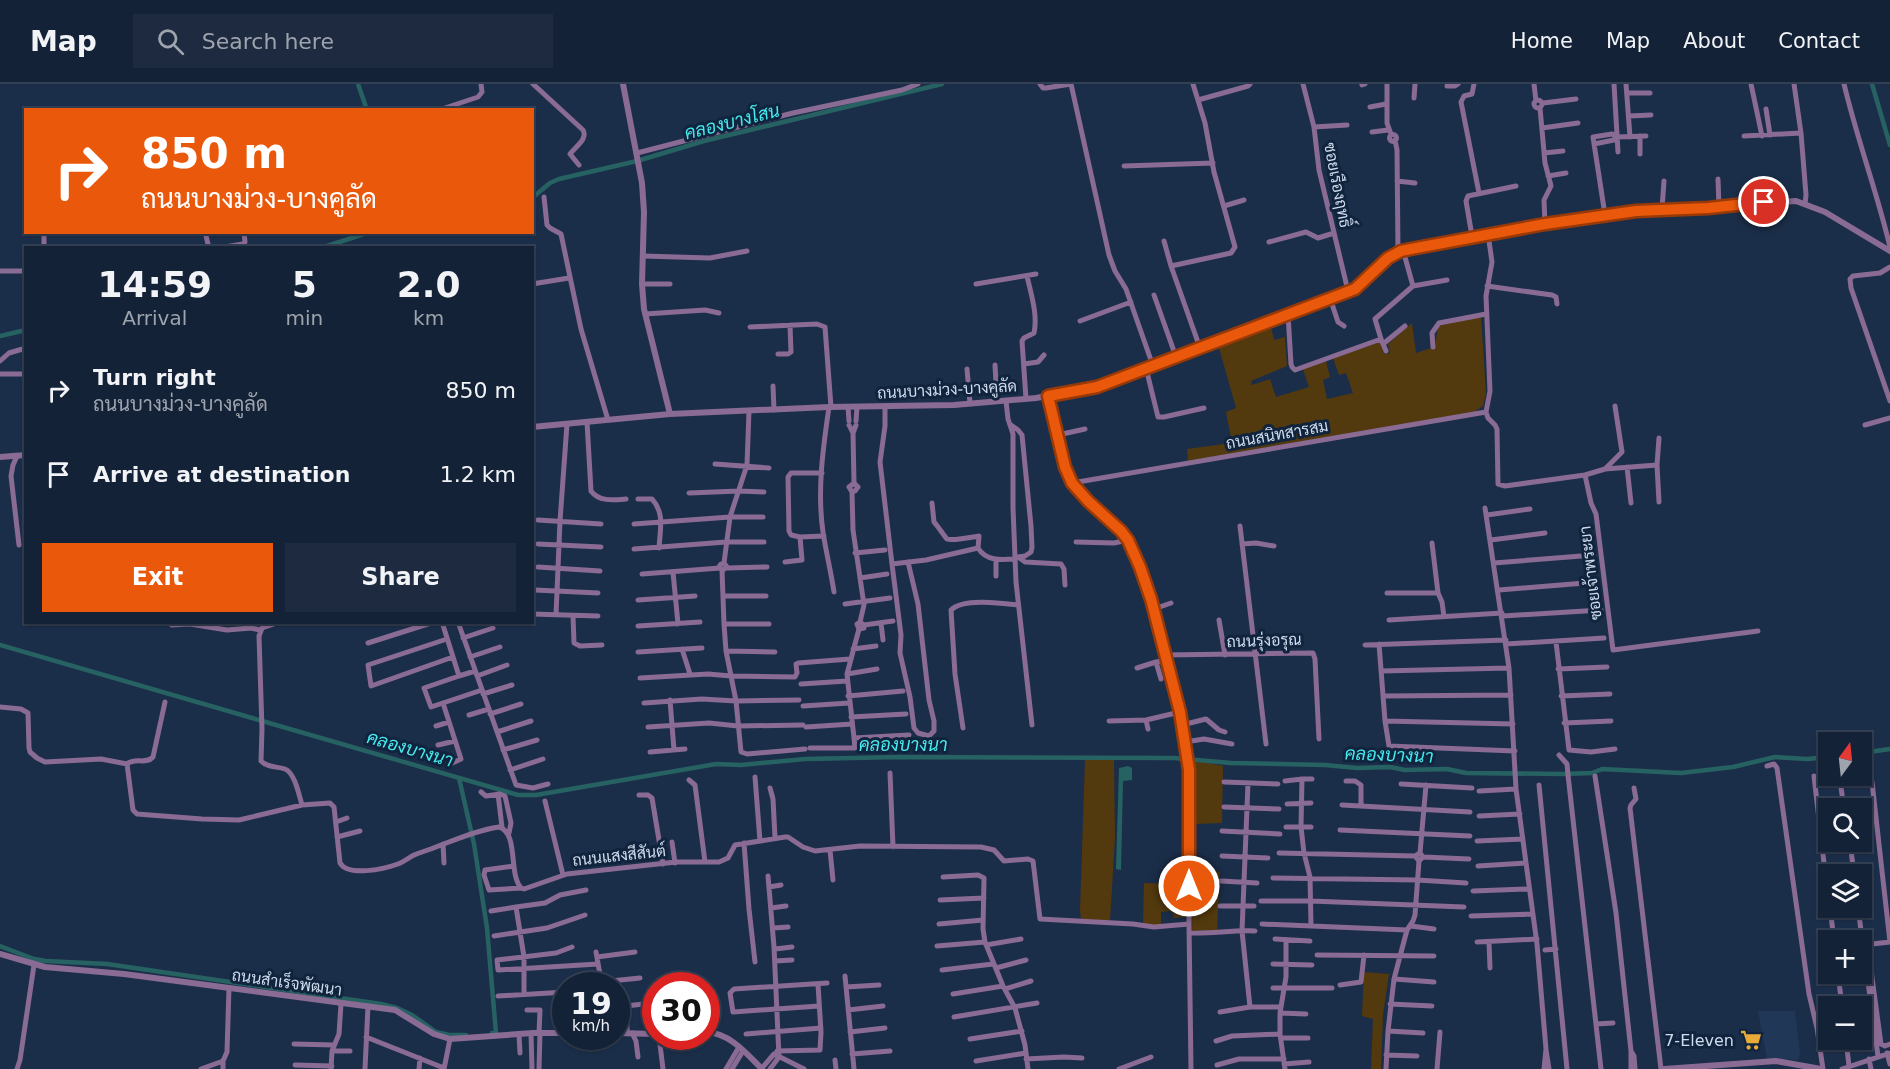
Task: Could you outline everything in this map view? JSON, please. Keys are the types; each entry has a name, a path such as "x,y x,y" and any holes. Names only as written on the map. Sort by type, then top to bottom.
{"street":[{"path":"445,108 478,97 481,95 481,85 489,84"},
{"path":"533,84 585,133 584,138 570,154 579,165"},
{"path":"623,84 640,165 644,212 642,284 645,314 670,414"},
{"path":"638,154 764,120 902,90 918,84"},
{"path":"1040,84 1043,88 1071,84 1109,255 1131,302 1150,367 1158,417 1204,408"},
{"path":"1172,266 1233,252 1235,247 1205,123 1193,84"},
{"path":"1198,100 1250,84"},
{"name":"ซอยเรืองฤทธิ์","path":"1304,84 1314,127 1319,170 1348,291"},
{"path":"1388,84 1386,104 1389,139 1395,141 1401,251 1413,286"},
{"path":"1414,98 1415,84"},
{"path":"1448,86 1458,84"},
{"path":"1474,84 1472,94 1464,96 1461,102 1479,193"},
{"path":"1534,84 1536,101 1540,100 1541,105 1544,153 1551,186 1544,204 1545,224"},
{"path":"1614,84 1618,152"},
{"path":"1626,84 1630,137"},
{"path":"1751,84 1762,136"},
{"path":"1794,84 1801,133 1805,204"},
{"path":"1844,84 1852,117 1882,210 1890,249"},
{"path":"1627,93 1650,93"},
{"path":"1541,105 1576,99"},
{"path":"1370,107 1386,104"},
{"path":"1767,109 1770,135"},
{"path":"1629,116 1651,115"},
{"path":"1542,128 1578,123"},
{"path":"1314,127 1347,125"},
{"path":"1372,132 1390,132"},
{"path":"1744,136 1801,133"},
{"path":"1605,215 1594,140 1643,136 1640,154"},
{"path":"1544,153 1563,151"},
{"path":"1124,166 1213,163"},
{"path":"1548,175 1566,173"},
{"path":"1718,179 1719,207"},
{"path":"1397,181 1415,183"},
{"path":"1662,209 1664,181"},
{"path":"1472,236 1466,198 1470,194 1516,186"},
{"path":"544,197 547,225 561,234 587,353 608,420"},
{"path":"1224,206 1244,200"},
{"name":"ถนนบางม่วง-บางคูลัด","path":"534,427 670,414 1006,401 1097,387 1355,289 1388,258 1401,251 1472,236 1605,215 1791,201 1825,212 1890,249"},
{"path":"1269,242 1306,232 1318,238 1334,233"},
{"path":"231,246 243,244 244,234"},
{"path":"1488,234 1492,262 1487,286 1490,391 1486,412 1497,429 1498,484 1505,486 1585,475 1605,469 1658,465"},
{"path":"1164,241 1200,348"},
{"path":"643,256 710,258 747,251"},
{"path":"1890,267 1884,272 1853,276 1850,279 1890,401"},
{"path":"0,271 24,271"},
{"path":"976,284 1036,274"},
{"path":"1026,399 1022,341 1034,333 1035,326 1027,276"},
{"path":"534,284 569,278"},
{"path":"1386,351 1376,316 1413,286 1447,280"},
{"path":"642,284 670,284"},
{"path":"1487,286 1552,295 1556,297 1557,304"},
{"path":"1155,296 1176,357"},
{"path":"1330,298 1338,322 1344,326"},
{"path":"1080,321 1131,302"},
{"path":"645,314 705,310 719,313"},
{"path":"1288,314 1291,364 1295,370 1382,341 1405,326"},
{"path":"1433,347 1432,333 1439,323 1486,314"},
{"path":"750,327 817,324 825,327 830,407 822,472 824,536 834,592"},
{"path":"778,354 791,352 790,326"},
{"path":"0,361 9,353 24,349"},
{"path":"1024,364 1038,362 1044,355"},
{"path":"995,365 997,401"},
{"path":"967,369 970,403"},
{"path":"0,374 24,374"},
{"path":"772,386 774,410"},
{"path":"1048,396 1065,467 1072,483 1121,531 1128,540 1140,567 1154,609 1180,712 1189,765 1191,1069"},
{"path":"1006,401 1013,434 1018,605 1032,725"},
{"path":"885,406 880,462 902,635 900,653 914,728 918,733 929,736 934,731 934,721 929,700 918,604 908,562"},
{"path":"1605,469 1622,452 1615,406"},
{"path":"749,411 747,465 730,517 723,567 726,651 736,701 742,753 855,748 847,677 861,625 864,601 855,553 852,492 857,489 854,483 853,433 848,407"},
{"path":"852,423 856,407"},
{"name":"ถนนสนิทสารสม","path":"1072,483 1486,412"},
{"path":"1865,424 1890,418"},
{"path":"587,422 593,494 601,499 626,499"},
{"path":"556,615 567,424"},
{"path":"949,539 979,536 980,552 996,560 1025,556 1030,552 1032,548 1031,526 1022,435 1011,425"},
{"path":"1058,435 1085,429"},
{"path":"1659,438 1659,502"},
{"path":"0,457 24,455"},
{"path":"17,456 11,476 19,545"},
{"path":"715,464 769,468"},
{"path":"1627,466 1631,503"},
{"path":"822,472 791,473 788,477 789,531 791,535 800,537 824,536"},
{"name":"ซอยเจ้าพระยา","path":"1585,475 1591,503 1596,514 1613,650 1758,631"},
{"path":"689,493 764,492"},
{"path":"638,499 648,498 655,502 660,511 659,548"},
{"path":"932,503 934,522 949,539 951,553"},
{"path":"1485,508 1509,668 1516,789 1537,939 1546,1048 1544,1069"},
{"path":"1487,515 1530,509"},
{"path":"634,525 730,517 763,517"},
{"path":"538,520 601,524"},
{"path":"1240,526 1266,744"},
{"path":"1491,540 1545,533"},
{"path":"785,562 802,560 800,537"},
{"path":"1076,542 1114,543 1128,540"},
{"path":"634,549 726,542 764,542"},
{"path":"1242,544 1256,543 1274,546"},
{"path":"1432,543 1438,594 1442,602 1444,617"},
{"path":"538,544 601,547"},
{"path":"892,564 978,548"},
{"path":"855,553 885,550"},
{"path":"1494,563 1594,555"},
{"path":"1015,558 1025,562 1061,564 1064,569 1065,585"},
{"path":"996,560 996,576"},
{"path":"538,567 600,571"},
{"path":"642,574 723,567 767,567"},
{"path":"673,572 678,624"},
{"path":"860,578 887,574"},
{"path":"1499,590 1597,582"},
{"path":"535,590 598,593"},
{"path":"1387,593 1438,594"},
{"path":"638,600 694,596"},
{"path":"723,596 766,596"},
{"path":"845,604 890,598"},
{"path":"963,728 955,674 951,610 955,607 986,602 1018,605"},
{"path":"1154,609 1171,603"},
{"path":"1389,620 1601,610"},
{"path":"534,614 598,616"},
{"path":"573,616 574,644 602,645"},
{"path":"1219,620 1225,655"},
{"path":"861,625 892,621"},
{"path":"638,626 700,622"},
{"path":"881,623 883,640"},
{"path":"170,624 227,630 251,628 260,630 274,624"},
{"path":"368,642 428,624"},
{"path":"443,624 459,676"},
{"path":"459,624 516,785 533,788 548,784"},
{"path":"724,624 769,624"},
{"path":"464,638 493,628"},
{"path":"260,630 261,761 267,766 284,769 290,773 302,805"},
{"path":"1365,645 1556,642 1604,638"},
{"path":"447,639 368,665 371,686 453,657"},
{"path":"1556,642 1569,750 1591,752 1615,749"},
{"path":"1379,644 1388,743 1393,746 1515,751"},
{"path":"853,650 876,646"},
{"path":"470,657 500,647"},
{"path":"638,652 702,648"},
{"path":"682,649 690,674"},
{"path":"726,651 775,652"},
{"name":"ถนนรุ่งอรุณ","path":"1137,668 1166,658 1309,652 1314,654 1319,739"},
{"path":"640,678 690,674 795,677 797,663 850,659"},
{"path":"1156,662 1161,679"},
{"path":"507,665 459,676 424,688 431,707 512,685"},
{"path":"1558,669 1607,667"},
{"path":"1381,671 1509,668"},
{"path":"801,684 847,677 877,669"},
{"path":"848,696 903,691"},
{"path":"1561,696 1610,694"},
{"path":"1383,696 1511,695"},
{"path":"644,703 702,699 799,700"},
{"path":"670,700 674,750"},
{"path":"0,707 21,709 28,713 29,748 39,760 53,762 101,759 127,764 135,760 148,761 153,757 165,702"},
{"path":"443,703 461,759 448,765"},
{"path":"803,706 849,703"},
{"path":"469,715 521,704"},
{"path":"1109,722 1146,720 1180,712"},
{"path":"851,717 906,714"},
{"path":"1182,725 1206,719 1225,732"},
{"path":"1146,720 1148,729"},
{"path":"497,732 531,721"},
{"path":"1385,721 1514,724"},
{"path":"1564,723 1611,721"},
{"path":"436,726 449,722"},
{"path":"648,727 709,723 738,726 852,724"},
{"path":"854,738 909,735"},
{"path":"1185,742 1204,739 1232,744"},
{"path":"503,750 537,740"},
{"path":"438,745 455,741"},
{"path":"650,752 685,748"},
{"path":"1559,755 1567,764 1601,1069"},
{"path":"510,770 543,759"},
{"path":"127,764 133,810 139,814 239,820 302,805 330,803 334,807 340,863 343,868 357,871 400,864 443,844 491,828 502,827"},
{"path":"1634,788 1636,801 1630,808 1662,1069 1765,1061 1822,1069 1817,1028 1809,994 1778,768 1774,764 1767,765"},
{"path":"890,773 893,847"},
{"path":"1594,776 1614,902 1633,1069"},
{"path":"1814,776 1824,864"},
{"path":"755,777 760,841"},
{"path":"1302,779 1301,827 1310,877 1311,925"},
{"path":"1285,781 1312,779"},
{"path":"689,780 695,785 705,862"},
{"path":"1346,781 1355,781 1361,785 1361,806"},
{"path":"1224,782 1278,784"},
{"path":"1872,782 1890,942 1872,944 1868,948 1881,1044 1885,1046 1890,1044"},
{"path":"1248,783 1242,931 1250,1007"},
{"path":"1401,784 1472,788"},
{"path":"1386,1069 1394,979 1416,905 1426,785"},
{"path":"1539,785 1567,1069"},
{"path":"770,788 773,796 775,838"},
{"path":"1479,791 1516,789"},
{"path":"481,792 483,795 505,796 511,824 508,833 515,879 521,888"},
{"path":"498,794 502,827 508,833"},
{"path":"639,795 648,795 652,798 663,864"},
{"path":"545,801 563,875"},
{"path":"1287,804 1311,803"},
{"path":"1342,805 1470,812"},
{"path":"1224,807 1279,809"},
{"path":"1479,816 1520,814"},
{"path":"336,822 347,818"},
{"path":"1286,827 1311,827"},
{"path":"1340,830 1470,836"},
{"path":"338,837 360,831"},
{"path":"1222,831 1280,834"},
{"path":"755,962 744,843 775,838 788,837 809,849 830,850 860,846 987,848 994,850 1004,861 1031,860 1034,863 1038,918 1042,920 1154,927 1189,924"},
{"path":"1477,841 1523,839"},
{"path":"672,843 675,863"},
{"name":"ถนนแสงสีสันต์","path":"514,866 486,870 484,876 489,890 534,887 563,875 663,864 715,862 725,860 732,847 744,843"},
{"path":"443,844 444,863"},
{"path":"830,850 833,880"},
{"path":"1279,853 1469,859"},
{"path":"1222,856 1268,858"},
{"path":"1478,866 1526,863"},
{"path":"768,876 775,949 777,1031 777,1054 770,1069"},
{"path":"943,877 983,876 985,880 983,920 986,944 1015,1008 1022,1031 1028,1069"},
{"path":"1273,878 1310,877 1466,883"},
{"path":"1221,881 1257,883"},
{"path":"769,887 781,885"},
{"path":"1473,891 1529,889"},
{"path":"491,911 545,903 560,896 586,890"},
{"path":"940,900 984,898"},
{"path":"1261,901 1464,906"},
{"path":"771,908 786,906"},
{"path":"1220,906 1254,906"},
{"path":"516,907 524,957 524,994"},
{"path":"1471,916 1532,914"},
{"path":"494,936 547,928 585,915"},
{"path":"1859,918 1878,1056"},
{"path":"939,924 983,920"},
{"path":"1262,924 1434,929"},
{"path":"773,928 788,927"},
{"path":"1189,933 1209,934 1226,930 1255,932"},
{"path":"937,946 986,944 1021,939"},
{"path":"1275,939 1310,941"},
{"path":"1477,942 1537,939"},
{"path":"1284,1064 1280,1010 1284,989 1286,940"},
{"path":"1489,942 1490,968"},
{"path":"572,947 556,953 497,960 498,970 598,964"},
{"path":"775,949 792,947"},
{"path":"1545,950 1556,949"},
{"path":"600,972 597,954 635,952"},
{"name":"ถนนสำเร็จพัฒนา","path":"0,954 34,965 124,974 395,1010 434,1034 450,1039 552,1033"},
{"path":"1317,955 1434,956"},
{"path":"1340,985 1361,982 1364,955"},
{"path":"775,961 792,960"},
{"path":"942,970 995,966 1026,960"},
{"path":"1273,964 1312,965"},
{"path":"17,1069 34,965"},
{"path":"845,976 854,1069"},
{"path":"630,980 640,978"},
{"path":"1394,979 1434,982"},
{"path":"952,994 1031,981"},
{"path":"819,1006 733,1012 730,993 734,989 827,983"},
{"path":"720,1035 741,1049 762,1069 777,1054 820,1050 818,984"},
{"path":"846,987 879,985"},
{"path":"223,1069 223,1061 227,1052 229,988"},
{"path":"1273,988 1332,988"},
{"path":"498,996 552,993"},
{"path":"954,1017 1037,1003"},
{"path":"295,1065 332,1067 333,1048 339,1034 341,1004"},
{"path":"1390,1004 1432,1006"},
{"path":"365,1069 368,1006"},
{"path":"848,1010 883,1006"},
{"path":"1220,1012 1250,1007 1306,1014"},
{"path":"527,1010 540,1010 539,1069"},
{"path":"1596,1024 1614,1023"},
{"path":"746,1034 821,1028"},
{"path":"850,1032 885,1028"},
{"path":"970,1039 1022,1031"},
{"path":"1388,1031 1423,1033"},
{"path":"1437,1069 1440,1032"},
{"path":"531,1033 532,1069"},
{"path":"630,1033 642,1033"},
{"path":"630,1033 636,1041 638,1058"},
{"path":"519,1034 520,1053"},
{"path":"1216,1041 1243,1035 1308,1038"},
{"path":"366,1037 444,1068 450,1039"},
{"path":"294,1044 350,1051"},
{"path":"1546,1048 1549,1069"},
{"path":"726,1069 741,1049"},
{"path":"732,1069 741,1049"},
{"path":"661,1050 663,1069"},
{"path":"1847,1050 1849,1066"},
{"path":"852,1054 890,1051"},
{"path":"1842,1069 1889,1053 1890,1064"},
{"path":"777,1054 804,1069"},
{"path":"1386,1055 1417,1056"},
{"path":"975,1061 1026,1056 1082,1058"},
{"path":"419,1069 420,1058"},
{"path":"1119,1069 1151,1058"},
{"path":"1218,1065 1239,1059 1284,1064 1309,1062"},
{"path":"1869,1059 1871,1069"},
{"path":"835,1060 836,1069"},
{"path":"201,1069 223,1061"}],"shaded area":[{"path":"1481,316 1486,393 1483,406 1474,412 1188,461 1187,449 1232,443 1226,412 1236,408 1219,348 1237,339 1271,327 1274,340 1285,337 1287,366 1251,381 1252,385 1270,379 1276,397 1309,387 1303,369 1326,361 1330,377 1323,380 1327,399 1353,393 1346,373 1339,375 1333,358 1380,342 1384,354 1390,353 1388,344 1412,323 1416,353 1435,347 1438,326"},
{"path":"1085,759 1114,759 1115,838 1110,921 1081,919"},
{"path":"1198,761 1223,766 1222,823 1195,824 1192,821 1192,763"},
{"path":"1128,766 1132,768 1132,780 1123,781 1121,870 1116,869 1119,768"},
{"path":"1212,870 1220,872 1217,930 1192,931 1193,877"},
{"path":"1144,883 1187,884 1187,917 1174,918 1172,911 1161,912 1161,925 1151,926 1143,923"},
{"path":"1364,972 1389,974 1383,1015 1381,1069 1371,1069 1373,1019 1362,1016"},
{"path":"1758,1011 1795,1011 1800,1054 1798,1060 1767,1059"}],"waterway":[{"path":"358,84 366,108"},
{"name":"คลองบางโสน","path":"534,196 550,183 559,179 637,161 704,141 942,84"},
{"path":"1872,84 1890,145"},
{"name":"คลองบางโสน","path":"327,246 364,234"},
{"name":"คลองบางโสน","path":"0,336 24,330"},
{"name":"คลองบางนา","path":"0,645 518,795 536,795 716,764 741,765 805,759 1174,758 1231,763 1357,768 1390,767 1405,770 1447,769 1466,773 1562,774 1592,773 1602,769 1681,773 1733,767 1775,757 1818,758"},
{"name":"คลองบางนา","path":"1872,752 1890,749"},
{"path":"459,778 474,844 487,928 496,1033 492,1033"},
{"path":"0,946 34,959 46,961 107,964 381,1004 412,1015 436,1032 466,1035"}],"place":[{"name":"7-Eleven","path":"1751,1040"}],"route":[{"path":"1189,886 1190,774 1180,712 1151,599 1128,540 1072,483 1065,467 1048,396 1097,387 1355,289 1388,258 1401,251 1472,236 1636,211 1708,208 1764,202"}]}
